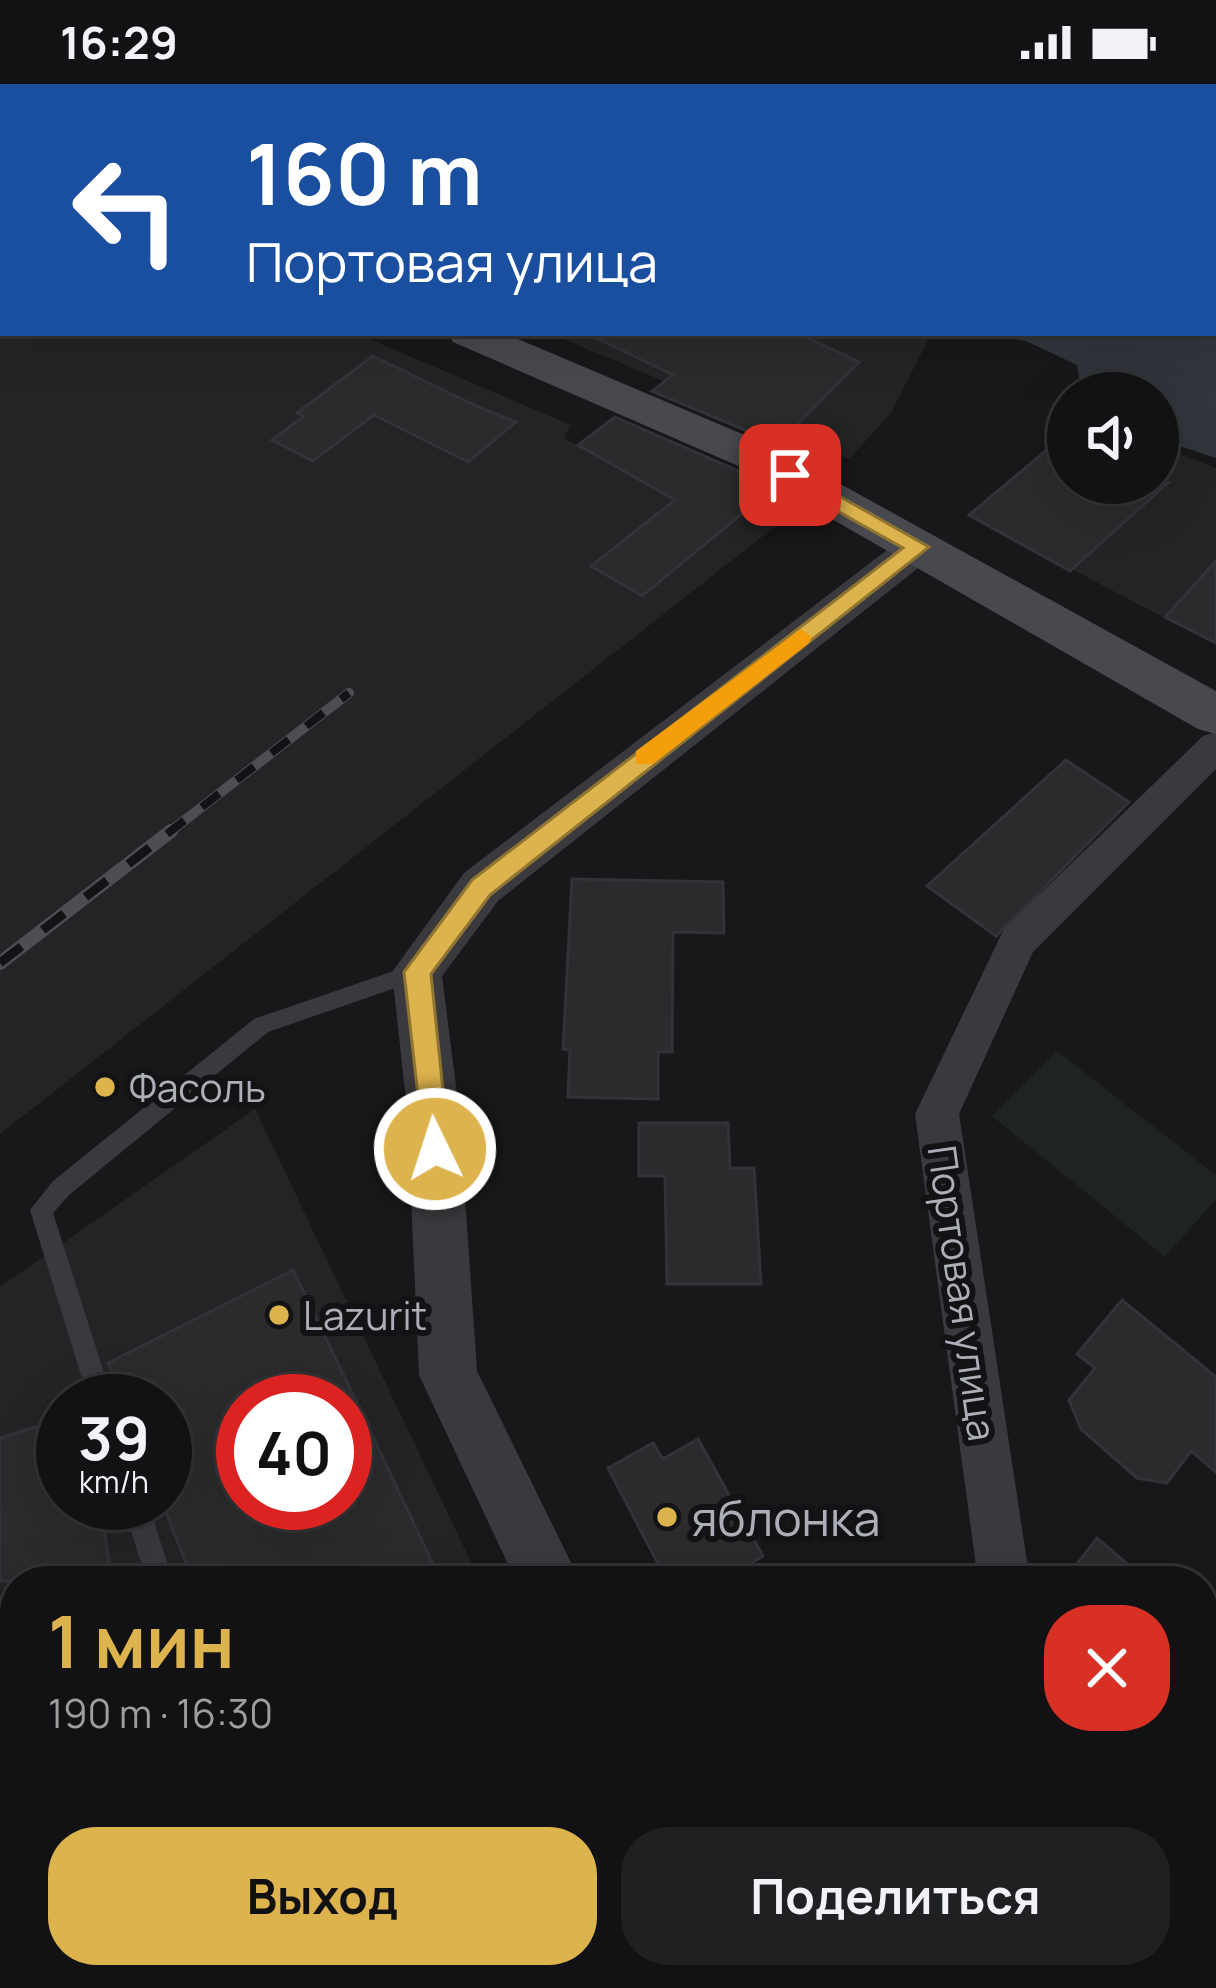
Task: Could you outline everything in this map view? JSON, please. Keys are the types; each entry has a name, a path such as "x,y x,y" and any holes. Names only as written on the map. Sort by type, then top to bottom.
{"main road":[{"path":"476,336 760,458 1216,715"}],"street":[{"path":"542,1566 448,1375 433,1110 417,972 481,887 918,547"},
{"name":"Портовая улица","path":"1002,1566 937,1114 1018,941 1216,746"}],"lane":[{"path":"93,1374 41,1210 61,1188 261,1025 417,972"},
{"path":"143,1530 155,1566"}],"shaded area":[{"path":"0,336 362,336 571,425 564,438 720,527 750,502 790,515 0,1134"},
{"path":"556,336 930,336 891,413 849,459"},
{"path":"997,336 1216,336 1216,458 1179,446 1179,372 1078,372 1077,365 1026,341"},
{"path":"1047,450 1047,504 1179,504 1179,454 1216,468 1216,645 969,515"},
{"path":"1057,1051 1216,1175 1216,1199 1165,1257 992,1116"},
{"path":"255,1109 473,1566 0,1566 0,1287"}],"building":[{"path":"592,336 803,336 859,362 778,444 652,391 673,375"},
{"path":"373,356 516,422 468,462 374,415 313,461 272,440 304,416 297,413"},
{"path":"615,417 741,472 745,475 740,480 766,494 642,596 591,566 675,500 578,445"},
{"path":"1047,450 1047,504 1145,504 1070,571 969,515"},
{"path":"1216,561 1216,643 1165,617"},
{"path":"1066,760 1129,802 996,936 927,886"},
{"path":"572,879 723,882 724,933 673,932 672,1052 658,1052 658,1099 568,1097 570,1050 563,1049"},
{"path":"639,1123 728,1123 730,1168 754,1168 761,1284 667,1284 665,1176 639,1176"},
{"path":"293,1270 342,1374 216,1374 216,1530 372,1530 372,1436 434,1566 187,1566 173,1530 192,1530 192,1374 112,1374 108,1363"},
{"path":"1122,1300 1216,1377 1216,1472 1191,1451 1167,1483 1137,1478 1081,1429 1069,1400 1095,1368 1077,1354"},
{"path":"36,1427 36,1530 104,1530 110,1566 0,1566 0,1438"},
{"name":"яблонка","path":"698,1439 763,1556 746,1566 659,1566 608,1468 653,1443 663,1459"},
{"path":"1097,1538 1130,1566 1076,1566"}],"railway":[{"path":"167,834 349,693"},
{"path":"0,963 171,831"}],"slow traffic":[{"path":"644,757 801,637"}],"place":[{"name":"Фасоль","path":"105,1087"},
{"name":"Lazurit","path":"279,1315"},
{"name":"яблонка","path":"667,1517"}],"route":[{"path":"435,1149 417,972 481,887 918,547 790,475"}]}
